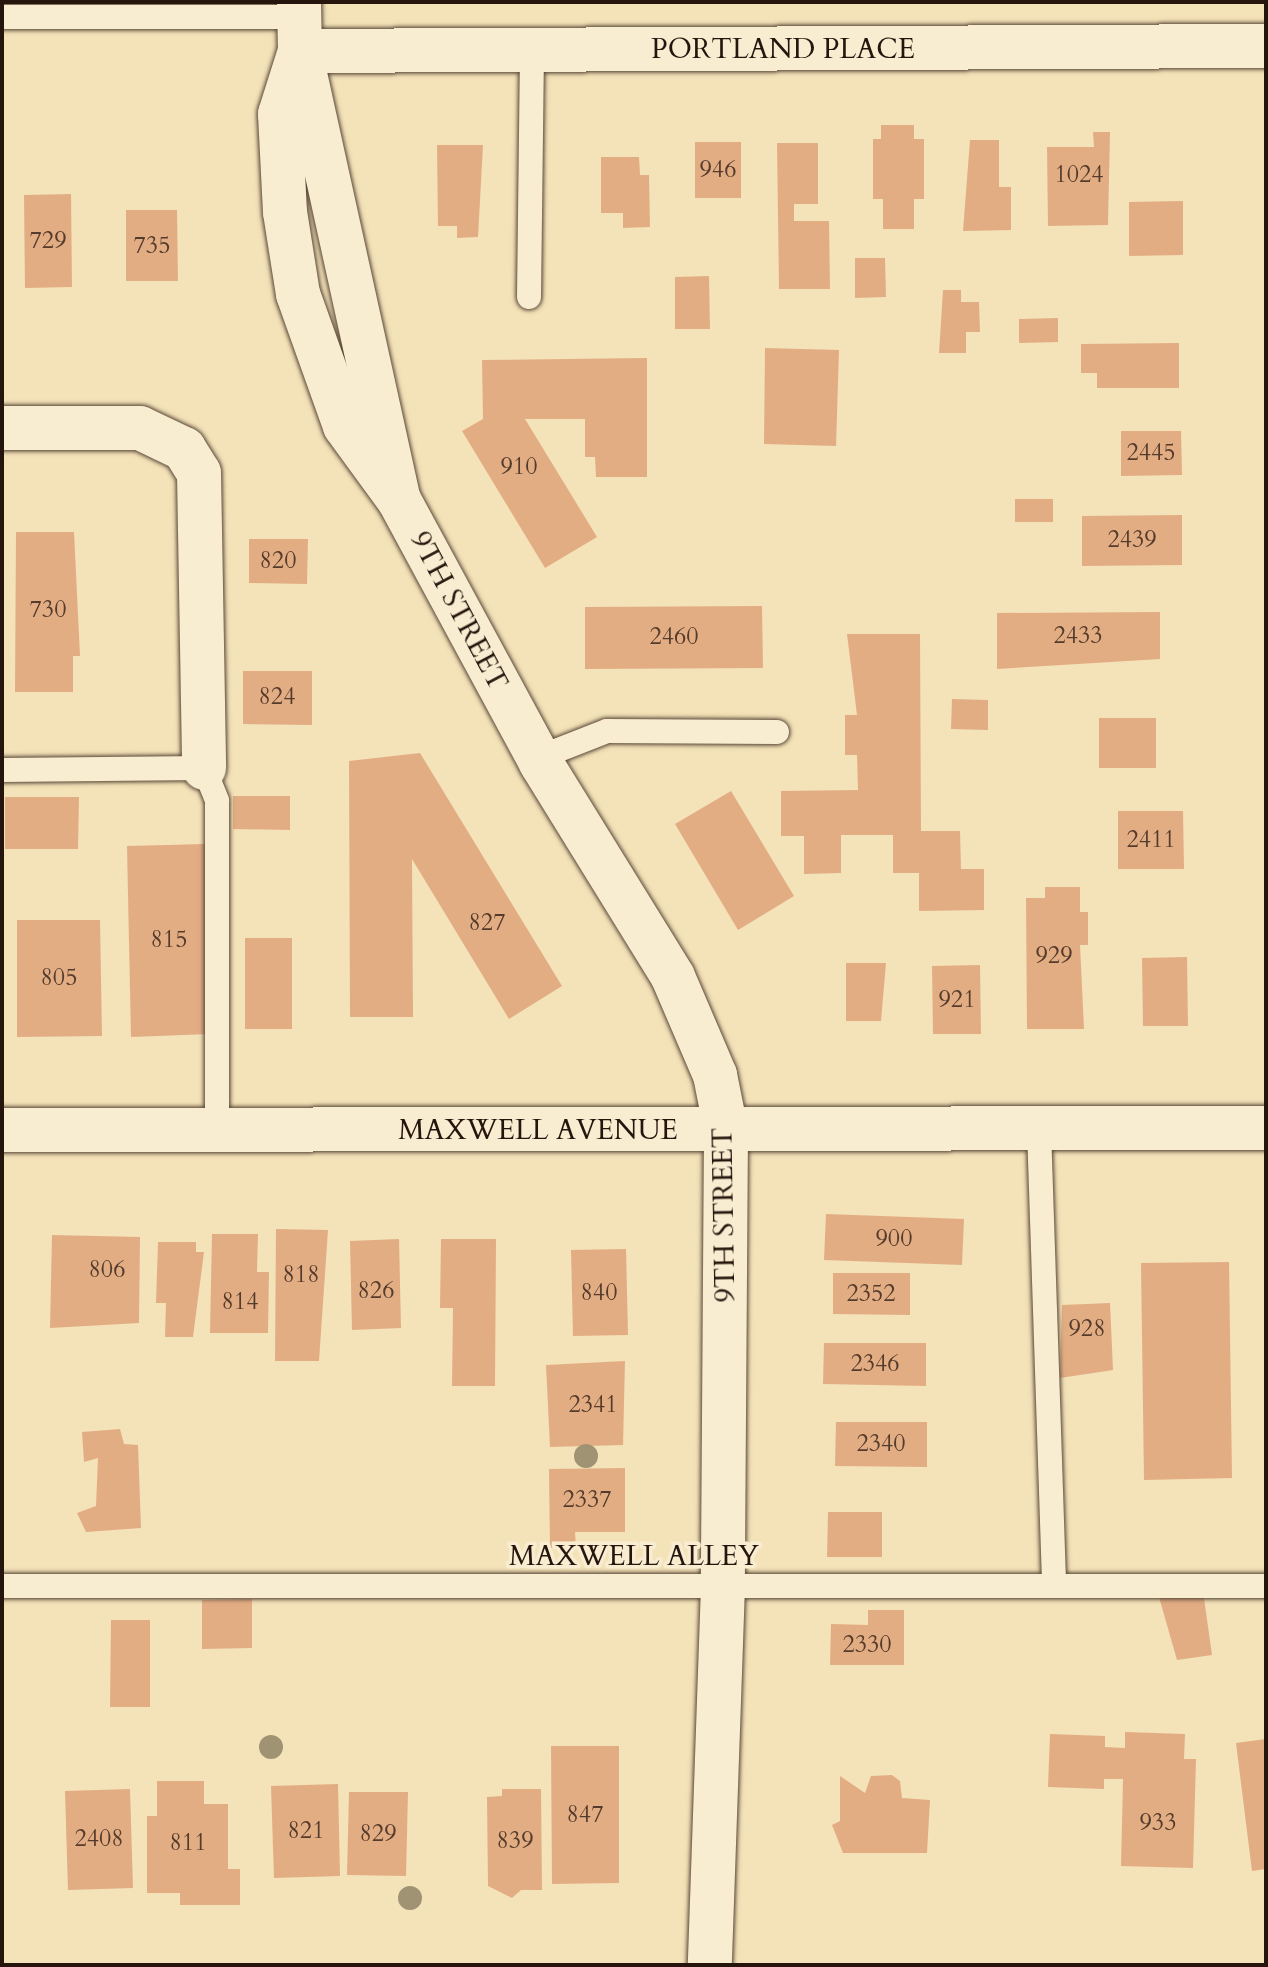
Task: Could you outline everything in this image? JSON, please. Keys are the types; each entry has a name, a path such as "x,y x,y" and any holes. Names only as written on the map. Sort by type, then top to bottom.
{"street":[{"name":"PORTLAND PLACE","path":"299,23 532,50 1266,46"},
{"name":"9TH STREET","path":"299,23 399,500 538,758 673,977 715,1075 726,1130 723,1586 710,1965"},
{"path":"2,428 140,428 184,449 199,473 204,768"},
{"name":"MAXWELL AVENUE","path":"2,1130 1266,1128"}],"lane":[{"path":"2,17 299,23"},
{"path":"529,297 532,50"},
{"path":"538,758 607,731 777,732"},
{"path":"2,770 204,768 217,801 217,1130"},
{"path":"1039,1129 1054,1586"},
{"name":"MAXWELL ALLEY","path":"2,1586 1266,1586"}],"building":[{"path":"881,125 914,125 914,139 924,139 924,199 914,199 914,229 883,229 883,199 873,199 873,139 881,139"},
{"path":"1093,132 1110,132 1108,225 1048,226 1047,147 1094,147"},
{"path":"970,140 999,140 999,187 1011,187 1011,230 963,231"},
{"path":"695,142 741,142 741,198 695,198"},
{"path":"777,143 818,143 818,204 794,204 794,221 829,221 830,289 779,289"},
{"path":"437,145 483,145 478,237 457,238 457,226 438,226"},
{"path":"601,157 639,157 640,175 649,175 650,227 623,228 623,213 601,213"},
{"path":"71,194 72,287 25,288 24,195"},
{"path":"1183,201 1183,255 1129,256 1129,202"},
{"path":"126,210 177,210 178,281 126,281"},
{"path":"855,258 885,258 886,297 855,298"},
{"path":"709,276 710,329 675,329 675,277"},
{"path":"943,290 961,290 961,302 979,302 980,332 966,332 966,353 939,353"},
{"path":"1058,318 1058,342 1019,343 1019,319"},
{"path":"1179,343 1179,388 1097,388 1097,373 1081,373 1081,344"},
{"path":"765,348 839,350 836,446 764,444"},
{"path":"647,358 647,477 596,477 595,457 585,457 585,419 525,419 597,537 545,568 462,431 483,419 482,360"},
{"path":"1121,431 1181,431 1182,475 1121,476"},
{"path":"1015,499 1053,499 1053,522 1015,522"},
{"path":"1182,515 1182,565 1082,566 1082,516"},
{"path":"16,532 74,532 80,656 73,656 73,692 15,692"},
{"path":"249,539 308,539 307,584 249,583"},
{"path":"762,606 763,668 585,669 585,607"},
{"path":"1160,612 1160,659 997,669 997,613"},
{"path":"847,634 920,634 921,831 960,831 961,869 984,869 984,910 919,911 919,873 893,873 893,835 841,835 841,873 804,874 804,836 781,836 781,791 858,790 857,755 845,755 845,715 857,715"},
{"path":"243,671 312,671 312,725 243,724"},
{"path":"952,699 988,700 988,730 951,729"},
{"path":"1099,718 1156,718 1156,768 1099,768"},
{"path":"420,753 562,986 509,1019 412,859 413,1017 350,1017 349,761"},
{"path":"731,791 794,896 738,930 675,824"},
{"path":"233,796 290,796 290,830 233,829"},
{"path":"5,797 79,797 78,849 5,849"},
{"path":"1118,811 1183,811 1184,869 1118,869"},
{"path":"206,844 210,1034 131,1037 127,846"},
{"path":"1045,887 1080,887 1080,912 1088,912 1088,945 1080,945 1084,1029 1027,1029 1026,898 1045,898"},
{"path":"17,920 100,920 102,1036 17,1037"},
{"path":"245,938 292,938 292,1029 245,1029"},
{"path":"1187,957 1188,1026 1143,1026 1142,958"},
{"path":"846,963 886,963 881,1021 846,1021"},
{"path":"980,965 981,1034 933,1034 932,966"},
{"path":"826,1214 964,1219 962,1265 824,1260"},
{"path":"276,1229 328,1230 319,1361 275,1361"},
{"path":"212,1234 258,1234 257,1272 269,1272 268,1333 210,1333"},
{"path":"52,1235 140,1237 139,1323 50,1328"},
{"path":"399,1239 401,1328 352,1330 350,1241"},
{"path":"441,1239 496,1239 495,1386 452,1386 453,1308 440,1308"},
{"path":"158,1242 196,1242 196,1252 204,1252 193,1337 165,1337 166,1303 156,1303"},
{"path":"626,1249 628,1335 573,1336 571,1250"},
{"path":"1229,1262 1232,1478 1144,1480 1141,1263"},
{"path":"833,1273 910,1273 910,1315 833,1314"},
{"path":"1110,1303 1113,1370 1060,1378 1062,1305"},
{"path":"824,1343 926,1343 926,1386 823,1384"},
{"path":"625,1361 623,1445 550,1447 546,1365"},
{"path":"836,1422 927,1422 927,1467 835,1466"},
{"path":"120,1429 124,1444 138,1445 141,1528 86,1532 77,1513 96,1506 98,1458 84,1462 82,1432"},
{"path":"625,1468 625,1532 575,1532 576,1548 550,1548 549,1469"},
{"path":"828,1512 882,1512 882,1557 827,1557"},
{"path":"1203,1591 1212,1655 1177,1660 1159,1597"},
{"path":"252,1599 252,1648 202,1649 202,1600"},
{"path":"868,1610 904,1610 904,1665 830,1665 831,1624 868,1625"},
{"path":"111,1620 150,1620 150,1707 110,1707"},
{"path":"1125,1732 1185,1734 1184,1759 1196,1759 1193,1868 1121,1866 1123,1779 1104,1779 1104,1789 1048,1787 1050,1734 1105,1736 1105,1747 1125,1748"},
{"path":"1266,1739 1266,1869 1252,1871 1236,1743"},
{"path":"551,1746 619,1746 619,1883 552,1884"},
{"path":"892,1775 900,1781 902,1798 930,1800 927,1853 843,1853 832,1825 840,1821 840,1776 865,1793 871,1776"},
{"path":"157,1781 204,1781 204,1804 228,1804 228,1869 240,1869 240,1905 180,1905 180,1893 147,1893 147,1816 157,1816"},
{"path":"338,1784 340,1876 274,1878 271,1786"},
{"path":"130,1789 133,1888 68,1890 65,1791"},
{"path":"502,1789 541,1789 542,1890 521,1890 512,1898 488,1886 487,1797 502,1796"},
{"path":"349,1792 408,1792 406,1876 347,1875"}]}
